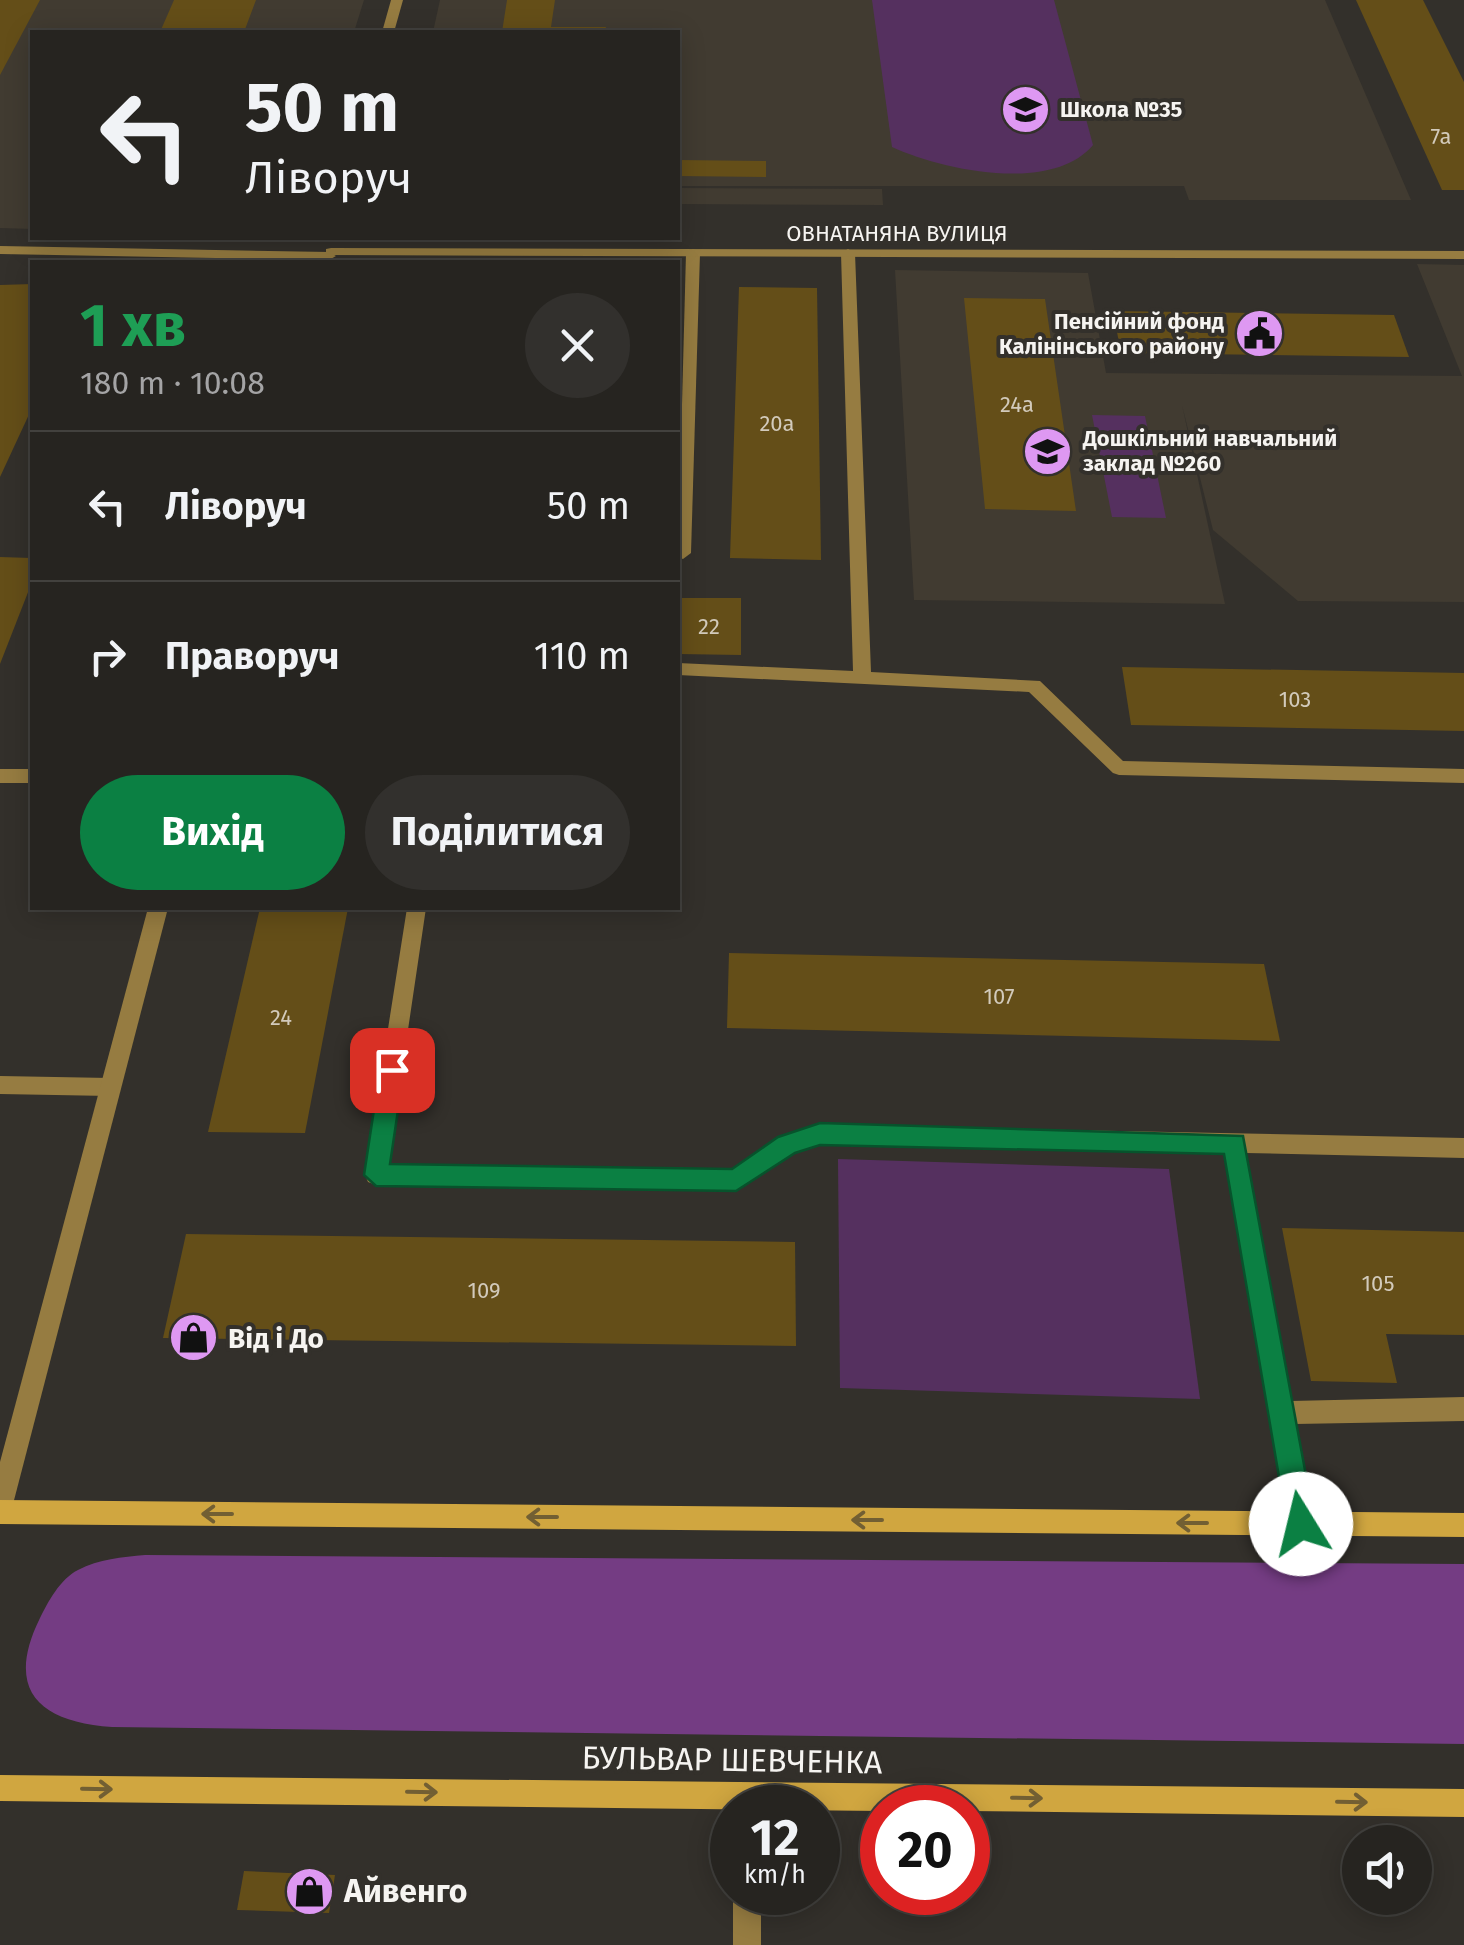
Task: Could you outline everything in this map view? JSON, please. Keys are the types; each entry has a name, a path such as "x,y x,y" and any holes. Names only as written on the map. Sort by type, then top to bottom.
{"main road":[{"path":"0,1510 1464,1525"},
{"name":"БУЛЬВАР ШЕВЧЕНКА","path":"0,1788 710,1801"},
{"name":"БУЛЬВАР ШЕВЧЕНКА","path":"840,1802 1464,1803"}],"street":[{"path":"389,30 397,0"},
{"name":"ОВНАТАНЯНА ВУЛИЦЯ","path":"0,250 243,258 330,252 520,258 693,253 1464,255"},
{"path":"683,553 693,253"},
{"path":"848,253 862,674"},
{"path":"680,670 862,674 1034,686 1119,768 1464,776"},
{"path":"0,776 30,776"},
{"path":"0,1510 157,910"},
{"path":"416,910 376,1175 736,1180 787,1145 820,1134 1464,1148"},
{"path":"0,1085 110,1087"},
{"path":"1234,1143 1301,1524"},
{"path":"1283,1413 1464,1410"},
{"path":"747,1915 747,1945"}],"shaded area":[{"path":"0,0 364,0 355,30 30,30 30,229 0,228"},
{"name":"Школа №35","path":"440,0 1325,0 1411,200 1189,200 1184,186 680,186 680,30 433,30"},
{"path":"872,0 1054,0 1093,145 1075,160 1025,173 967,169 892,147"},
{"path":"680,188 882,189 883,205 680,204"},
{"path":"1417,264 1464,265 1464,602 1298,601 1213,530 1182,405 1225,604 914,600 895,270 1088,273 1106,373 1462,376"},
{"path":"1092,415 1145,416 1166,518 1112,517"},
{"path":"838,1159 1169,1169 1200,1399 840,1388"},
{"path":"145,1555 1464,1564 1464,1744 112,1727 87,1724 48,1710 28,1683 26,1665 30,1643 51,1598 66,1579 86,1566"}],"building":[{"path":"0,0 40,0 0,75"},
{"path":"174,0 256,0 245,30 161,30"},
{"path":"507,0 555,0 551,27 606,27 605,30 502,30"},
{"path":"1356,0 1423,0 1464,82 1464,190 1442,190"},
{"path":"680,160 766,161 766,177 680,176"},
{"path":"30,284 30,412 0,477 0,285"},
{"path":"739,287 817,288 821,560 730,558"},
{"path":"964,298 1045,299 1076,511 985,509"},
{"name":"Пенсійний фонд Калінінського району","path":"1113,311 1394,315 1409,357 1121,353"},
{"path":"0,557 30,558 30,587 0,664"},
{"path":"680,598 741,598 741,655 680,654"},
{"path":"1122,667 1464,673 1464,731 1131,725"},
{"path":"260,910 348,910 305,1133 208,1132"},
{"path":"729,953 1264,964 1280,1041 727,1028"},
{"path":"1282,1228 1464,1232 1464,1335 1386,1334 1397,1383 1311,1381"},
{"path":"186,1234 795,1242 796,1346 163,1338"},
{"path":"244,1871 335,1875 329,1913 237,1910"}],"place":[{"name":"Школа №35","path":"1025,109"},
{"name":"Пенсійний фонд Калінінського району","path":"1259,334"},
{"name":"Дошкільний навчальний заклад №260","path":"1048,451"},
{"name":"Від і До","path":"193,1338"},
{"name":"Айвенго","path":"309,1891"}],"route":[{"path":"392,1070 376,1175 736,1180 787,1145 820,1134 1234,1143 1301,1524"}]}
